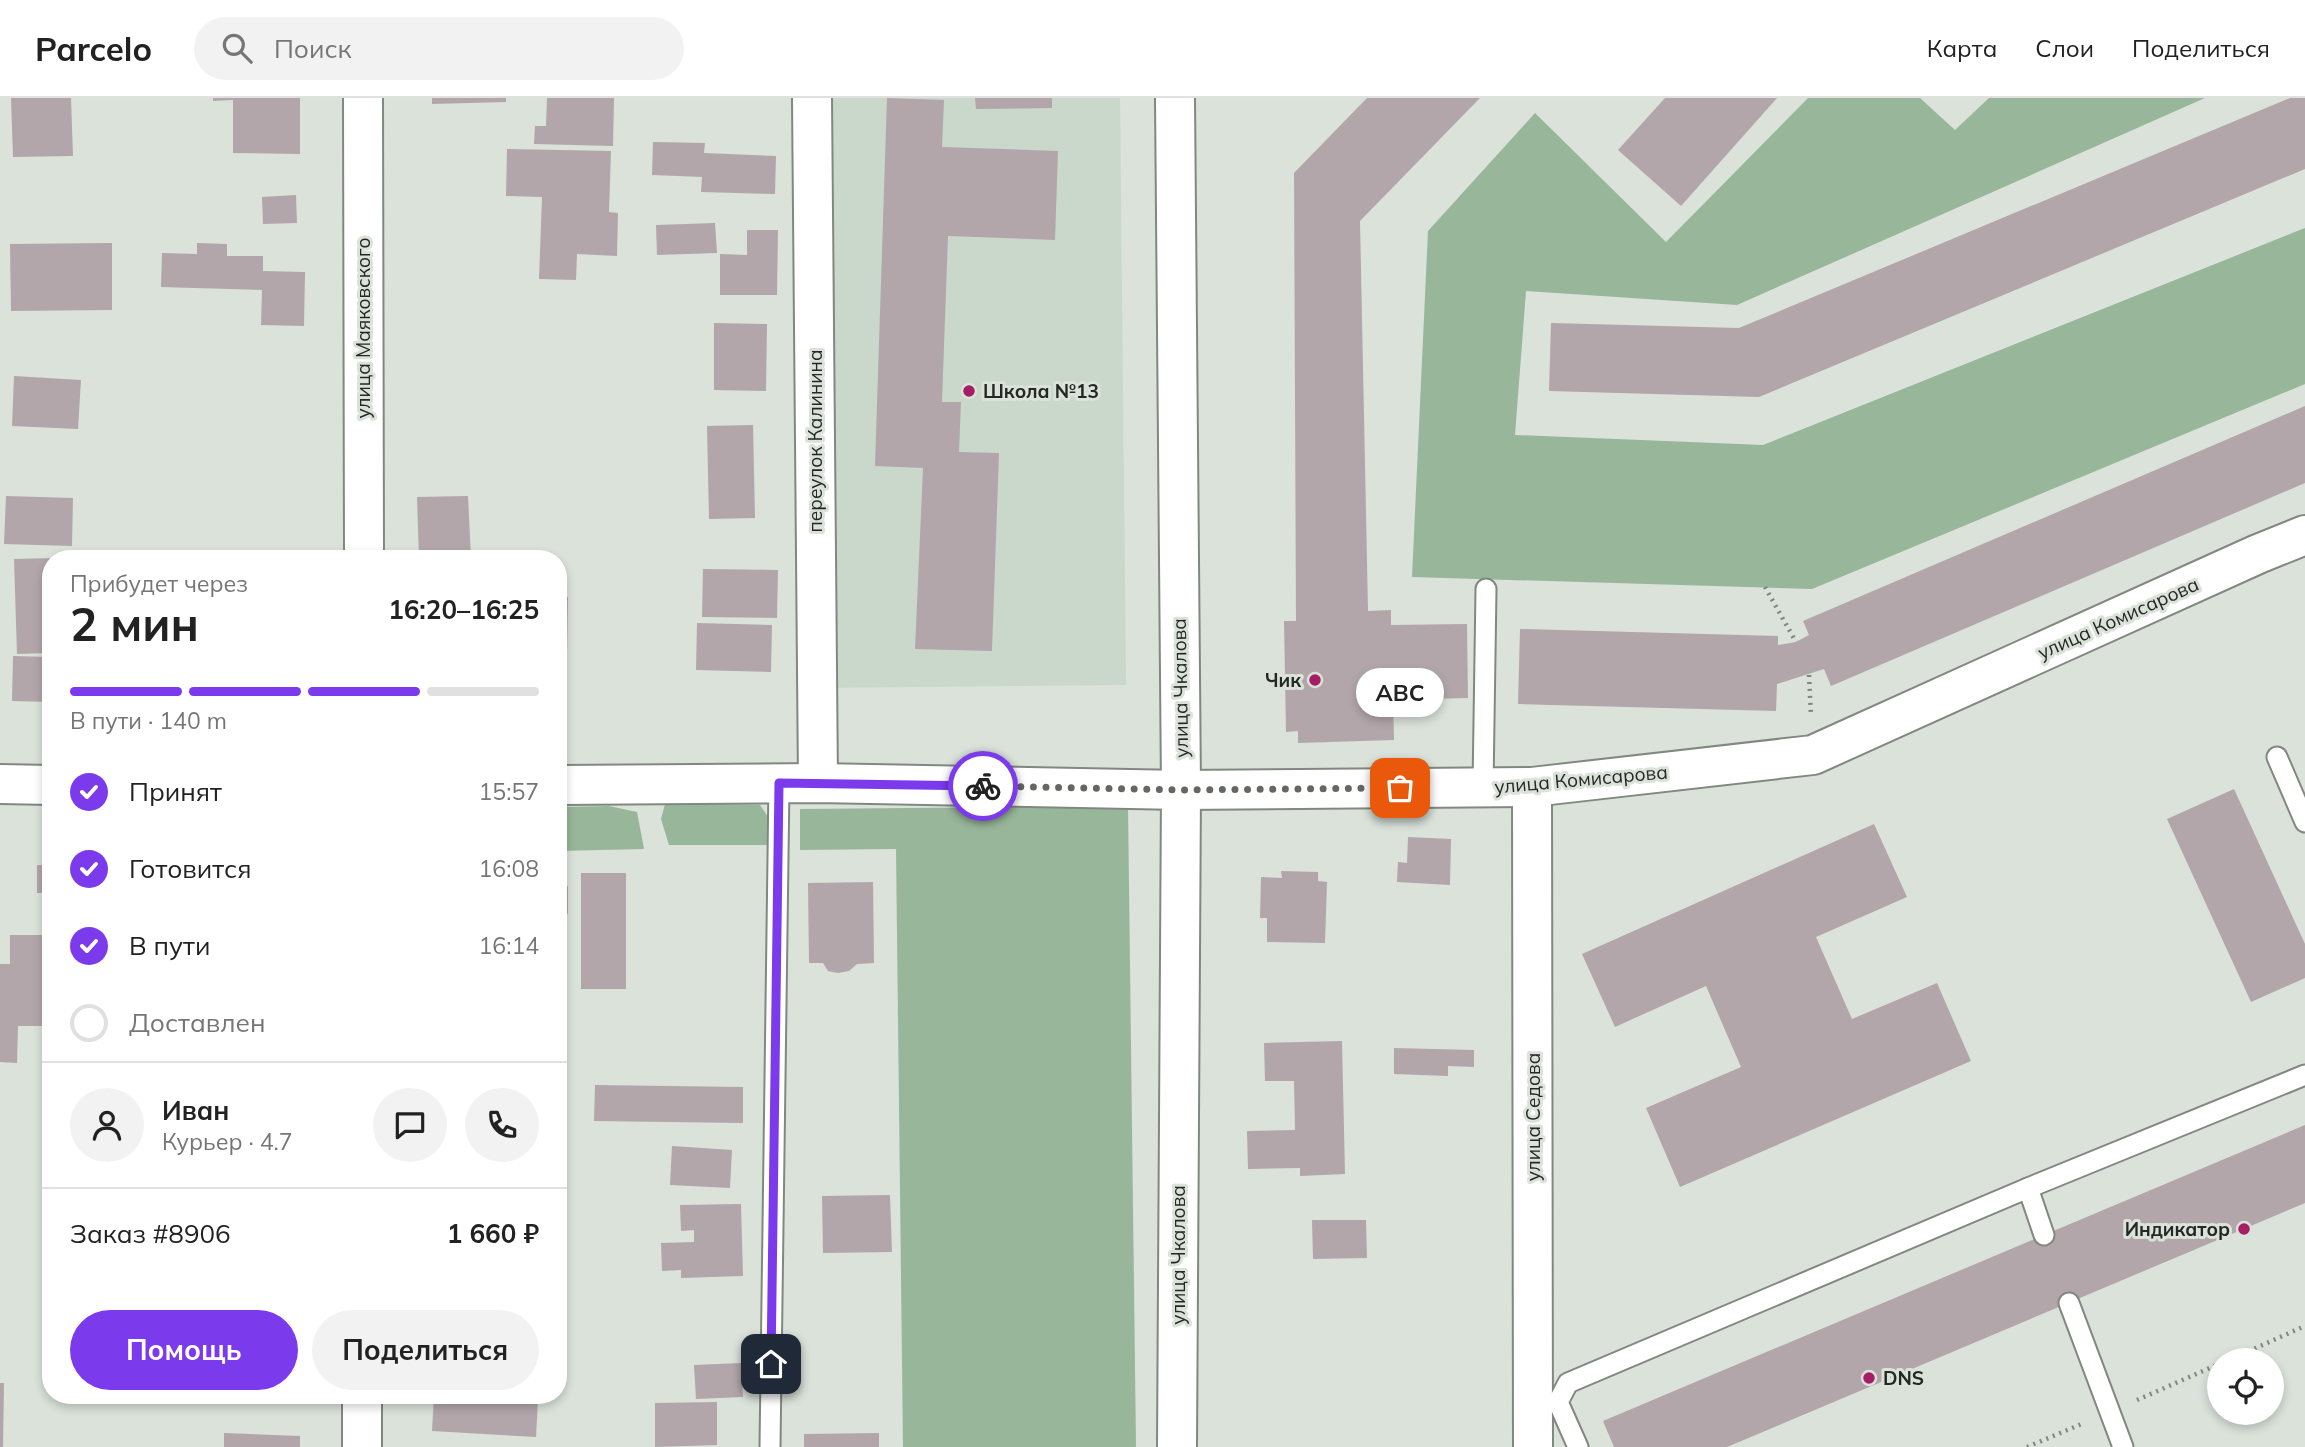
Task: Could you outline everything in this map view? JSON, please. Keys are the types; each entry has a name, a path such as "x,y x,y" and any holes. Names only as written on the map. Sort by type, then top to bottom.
{"street":[{"name":"улица Маяковского","path":"363,98 364,550"},
{"name":"переулок Калинина","path":"812,98 818,783"},
{"name":"улица Чкалова","path":"1175,98 1181,790 1177,1447"},
{"name":"улица Комисарова","path":"567,785 818,783 1181,790 1532,787 1812,755 2258,554 2305,536"},
{"path":"0,784 42,785"},
{"name":"улица Седова","path":"1532,787 1533,1447"},
{"path":"362,1404 362,1447"}],"lane":[{"path":"1483,787 1486,589"},
{"path":"2277,757 2305,822"},
{"path":"770,1447 779,783"},
{"path":"1578,1447 1558,1402 1568,1383 2028,1188 2305,1075"},
{"path":"2028,1188 2045,1235"},
{"path":"2069,1303 2123,1447"}],"path":[{"path":"1765,586 1796,642"},
{"path":"2256,1348 2305,1326"}],"shaded area":[{"name":"Школа №13","path":"812,98 1120,98 1126,685 817,688"}],"green space":[{"path":"1808,98 1920,98 1955,130 1989,98 2205,98 1737,305 1526,291 1515,435 1763,445 2305,228 2305,384 1812,589 1412,577 1428,231 1535,113 1666,242"},
{"path":"665,804 760,805 771,821 771,845 669,845 661,819"},
{"path":"609,806 637,812 644,849 567,851 567,807"},
{"path":"1128,806 1136,1447 903,1447 896,849 800,850 800,809"}],"building":[{"path":"11,98 71,98 73,156 13,157"},
{"path":"213,98 300,98 300,154 233,153 233,100 213,101"},
{"path":"432,98 506,98 506,102 432,104"},
{"path":"547,98 614,98 613,146 534,144 535,126 546,126"},
{"path":"887,98 944,100 942,147 1058,151 1055,240 948,236 942,402 961,402 959,452 999,453 992,651 915,649 923,468 875,466"},
{"path":"975,98 1052,98 1052,108 976,109"},
{"path":"1367,98 1480,98 1360,221 1368,611 1391,610 1391,625 1467,624 1468,698 1393,700 1394,740 1298,743 1298,731 1286,732 1284,621 1296,621 1294,173"},
{"path":"1665,98 1777,98 1681,206 1618,150"},
{"path":"2290,98 2305,98 2305,169 1759,397 1549,391 1551,323 1739,328"},
{"path":"653,142 705,143 704,153 776,156 775,194 701,192 702,177 652,175"},
{"path":"507,149 611,151 609,212 618,213 617,256 577,254 576,280 539,279 542,197 506,196"},
{"path":"296,195 297,223 263,224 262,197"},
{"path":"715,223 717,253 657,255 656,225"},
{"path":"747,230 778,230 777,295 720,295 720,254 747,255"},
{"path":"112,243 112,310 11,311 10,244"},
{"path":"197,243 227,244 227,256 263,256 263,271 305,272 304,326 261,325 262,290 161,287 162,253 197,254"},
{"path":"714,323 767,324 766,391 714,390"},
{"path":"14,376 81,380 78,429 12,426"},
{"path":"2305,406 2305,483 1831,686 1824,669 1777,684 1776,711 1518,704 1520,629 1778,636 1778,645 1796,642 1809,635 1803,621"},
{"path":"753,425 755,518 709,519 707,426"},
{"path":"6,496 73,498 72,546 4,544"},
{"path":"468,496 471,550 419,550 417,497"},
{"path":"42,558 42,653 17,654 14,559"},
{"path":"703,569 778,570 777,618 702,617"},
{"path":"697,623 772,625 771,672 696,670"},
{"path":"13,656 42,657 42,702 12,701"},
{"path":"2234,789 2305,944 2305,978 2251,1002 2167,819"},
{"path":"1874,824 1907,897 1816,937 1852,1019 1937,983 1971,1061 1680,1187 1646,1108 1741,1067 1706,986 1615,1027 1582,954"},
{"path":"1408,837 1451,839 1450,885 1397,882 1398,862 1407,863"},
{"path":"37,865 42,865 42,893 37,893"},
{"path":"1281,871 1318,872 1318,881 1327,882 1325,943 1267,942 1267,918 1260,918 1261,877 1282,878"},
{"path":"581,873 626,873 626,989 581,989"},
{"path":"873,882 874,963 857,964 849,971 838,973 828,971 823,963 809,963 808,883"},
{"path":"10,935 42,935 42,1026 18,1026 17,1063 0,1062 0,964 10,964"},
{"path":"1342,1041 1345,1174 1300,1176 1300,1168 1248,1169 1247,1131 1295,1130 1294,1081 1265,1081 1264,1043"},
{"path":"1394,1048 1474,1050 1474,1067 1448,1066 1448,1076 1394,1074"},
{"path":"595,1085 743,1087 743,1123 594,1121"},
{"path":"2305,1125 2305,1203 1727,1447 1614,1447 1603,1421"},
{"path":"672,1146 732,1150 730,1188 670,1185"},
{"path":"890,1195 892,1252 823,1253 822,1196"},
{"path":"741,1204 743,1276 681,1278 681,1270 662,1271 661,1243 694,1242 694,1230 681,1231 680,1205"},
{"path":"1312,1220 1366,1220 1367,1258 1313,1259"},
{"path":"741,1363 743,1397 696,1399 694,1365"},
{"path":"0,1383 4,1383 3,1447 0,1447"},
{"path":"717,1402 717,1445 655,1447 655,1403"},
{"path":"434,1404 538,1404 536,1437 432,1431"},
{"path":"224,1433 300,1436 300,1447 224,1447"},
{"path":"879,1433 879,1447 804,1447 804,1434"}],"way so far":[{"path":"983,786 1181,790 1400,788"}],"place":[{"name":"Школа №13","path":"969,391"},
{"name":"Чик","path":"1315,680"},
{"name":"ABC","path":"1400,788"},
{"name":"Индикатор","path":"2244,1229"},
{"name":"DNS","path":"1869,1378"}],"route":[{"path":"771,1364 779,783 983,786"}]}
